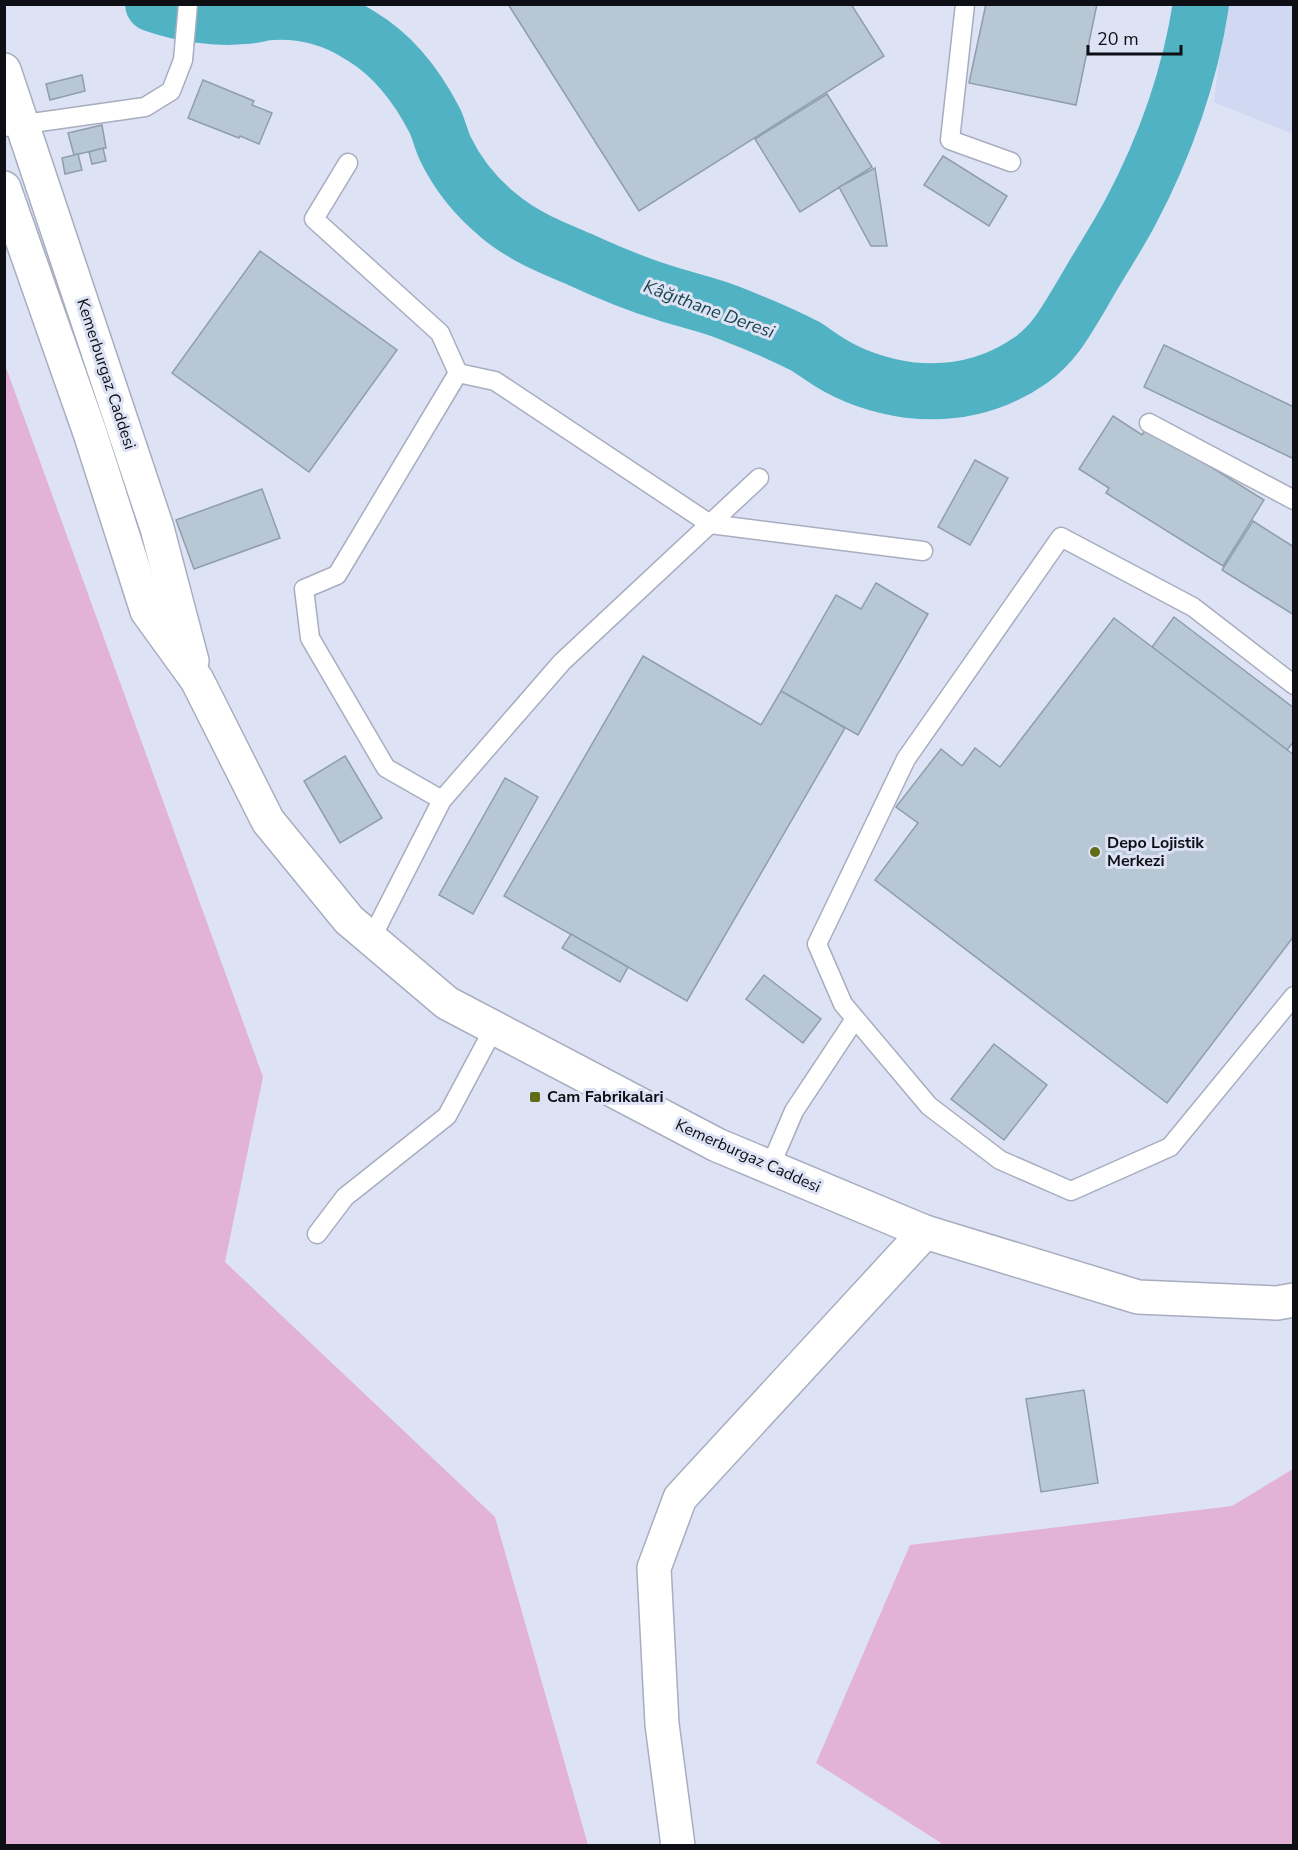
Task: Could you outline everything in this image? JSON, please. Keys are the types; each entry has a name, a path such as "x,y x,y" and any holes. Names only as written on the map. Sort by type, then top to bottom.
{"main road":[{"name":"Kemerburgaz Caddesi","path":"4,70 13,126 157,528 197,680"},
{"name":"Kemerburgaz Caddesi","path":"4,188 90,433 147,611 197,680 268,821 349,920 371,939 447,1003 494,1028 717,1145 925,1232 1138,1297 1277,1303 1293,1300"},
{"path":"678,1845 662,1724 654,1568 680,1498 925,1232"}],"lane":[{"path":"13,126 145,107 171,91 183,60 188,4"},
{"path":"965,4 950,140 1011,162"},
{"path":"348,163 314,219 440,333 458,373"},
{"path":"458,373 495,381 710,524 923,551"},
{"path":"442,800 386,768 310,638 304,590 337,575 458,373"},
{"path":"1149,423 1293,500"},
{"path":"371,939 442,800 562,663 759,478"},
{"path":"1293,685 1193,607 1061,537 906,759 817,944 843,1004 929,1106 1000,1160 1071,1191 1170,1147 1293,996"},
{"path":"770,1167 794,1111 855,1019"},
{"path":"317,1234 345,1197 447,1116 494,1028"}],"shaded area":[{"path":"1225,5 1293,5 1293,134 1214,102"},
{"path":"4,362 263,1077 225,1262 495,1517 588,1845 5,1845"},
{"path":"1293,1469 1293,1845 941,1845 816,1763 910,1545 1232,1506"}],"building":[{"path":"508,4 851,4 884,56 639,211"},
{"path":"986,4 1097,4 1076,105 969,83"},
{"path":"82,75 85,91 50,100 46,84"},
{"path":"203,80 254,101 252,105 272,113 259,144 188,118"},
{"path":"827,94 872,167 800,212 755,139"},
{"path":"102,125 106,148 74,155 68,133"},
{"path":"103,148 106,161 92,164 89,152"},
{"path":"78,154 82,170 65,174 62,158"},
{"path":"943,156 1007,196 989,226 924,185"},
{"path":"875,168 887,246 871,246 839,187"},
{"path":"260,251 397,350 309,472 172,373"},
{"path":"1164,345 1294,407 1294,459 1144,387"},
{"path":"1113,416 1142,435 1147,427 1264,500 1223,566 1106,493 1109,488 1079,469"},
{"path":"975,460 1008,478 970,545 938,527"},
{"path":"262,489 280,538 194,569 176,520"},
{"path":"1253,521 1294,547 1294,615 1222,570"},
{"path":"876,583 928,614 858,735 781,691 836,595 861,609"},
{"path":"1174,617 1294,708 1294,741 1287,750 1152,647"},
{"name":"Depo Lojistik Merkezi","path":"1114,618 1294,755 1294,936 1167,1103 875,880 918,823 896,807 941,749 962,766 975,748 1000,767"},
{"path":"643,656 761,725 781,691 845,728 687,1001 504,896"},
{"path":"345,756 382,818 340,843 304,781"},
{"path":"505,778 538,797 473,914 439,895"},
{"path":"571,934 628,967 620,982 562,948"},
{"path":"764,975 821,1019 803,1043 746,999"},
{"path":"994,1044 1047,1085 1004,1140 951,1099"},
{"path":"1084,1390 1098,1483 1041,1492 1026,1399"}],"waterway":[{"name":"Kâğıthane Deresi","path":"153,4 175,11 210,16 234,17 269,12 307,14 330,20 351,30 373,44 404,73 435,121 445,148 461,175 490,208 516,229 622,277 719,309 766,328 805,346 838,367 867,380 909,390 925,391 973,387 1003,376 1040,353 1060,330 1124,223 1165,138 1183,85 1201,4"}],"place":[{"name":"Depo Lojistik Merkezi","path":"1095,852"},
{"name":"Cam Fabrikalari","path":"535,1097"}]}
